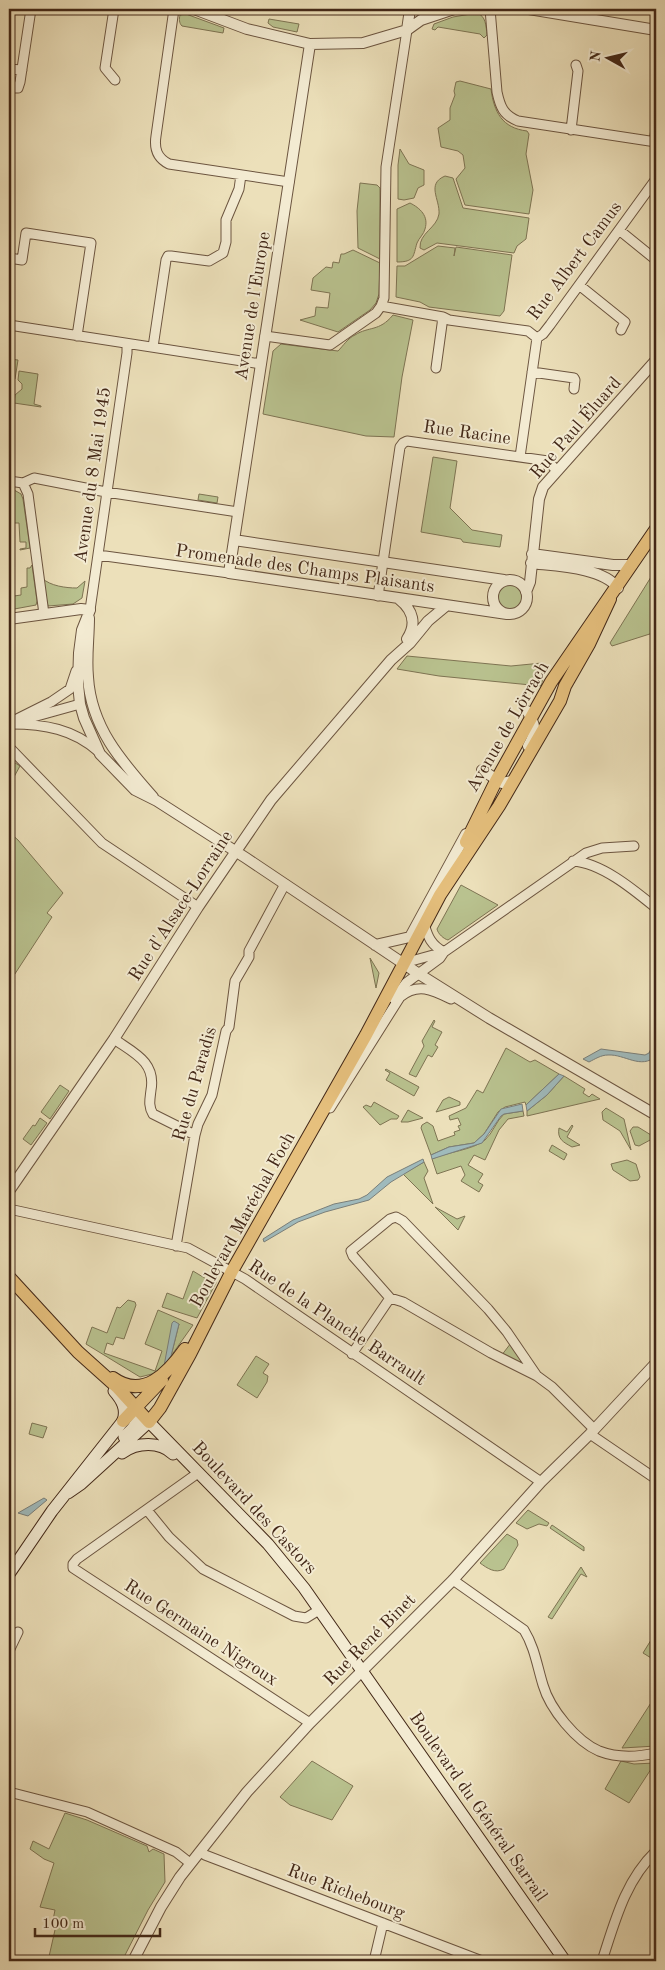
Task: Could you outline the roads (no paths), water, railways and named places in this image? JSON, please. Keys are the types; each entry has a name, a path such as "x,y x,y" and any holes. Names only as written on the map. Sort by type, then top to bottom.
{"main road":[{"name":"Avenue de Lörrach","path":"643,548 656,516"},
{"name":"Avenue de Lörrach","path":"404,963 449,879 529,714 583,634 618,588 656,529"},
{"name":"Avenue de Lörrach","path":"449,879 499,806 560,701 565,686 589,644 610,598"},
{"name":"Boulevard Maréchal Foch","path":"9,1574 35,1535 123,1421 142,1415 149,1399 190,1354 232,1271 366,1035 404,963"},
{"path":"9,1277 122,1402 126,1413 123,1421"},
{"path":"78,1352 118,1382 127,1386 151,1382 162,1376 178,1359 216,1303"},
{"name":"Boulevard Maréchal Foch","path":"68,1493 92,1474 142,1415 198,1338"},
{"path":"68,1493 132,1429 142,1415 119,1390 78,1352"},
{"name":"Boulevard des Castors","path":"142,1415 196,1474 285,1562 363,1672"},
{"path":"92,1474 129,1448 142,1445 164,1447 196,1474"},
{"name":"Boulevard du Général Sarrail","path":"363,1672 565,1961"}],"street":[{"path":"9,88 19,86 32,9"},
{"path":"114,9 105,68 115,80"},
{"path":"174,9 156,136 155,149 159,156 169,164 289,182"},
{"path":"194,9 247,29 310,44 363,43 407,30 421,20 454,9"},
{"path":"265,336 330,346 376,313 381,306 384,298 386,179 410,9"},
{"path":"490,9 499,105 506,115 518,121 655,142 656,129"},
{"path":"529,9 656,30"},
{"name":"Avenue de l'Europe","path":"229,573 310,44"},
{"path":"571,130 578,70 576,66"},
{"path":"9,69 22,70"},
{"path":"153,347 168,256 209,261 223,253 226,242 226,220 238,189 241,175"},
{"name":"Rue Albert Camus","path":"520,456 536,338 543,334 656,179"},
{"path":"619,230 656,260"},
{"path":"9,258 22,260 26,233 91,244 77,336"},
{"path":"579,285 625,322 621,330"},
{"path":"381,306 442,317 449,320 528,331 536,338"},
{"path":"436,368 442,317"},
{"path":"9,325 127,345 153,347 261,364"},
{"name":"Avenue du 8 Mai 1945","path":"90,610 127,345"},
{"name":"Rue Paul Éluard","path":"532,558 539,499 543,487 656,360"},
{"path":"532,372 575,378 574,389"},
{"name":"Rue Racine","path":"378,596 400,447 403,443 407,441 548,461 557,471"},
{"path":"9,482 23,482 34,478 106,492 238,512"},
{"path":"23,482 28,494 44,614"},
{"name":"Promenade des Champs Plaisants","path":"234,540 517,581"},
{"name":"Promenade des Champs Plaisants","path":"98,555 229,573 399,600 507,614"},
{"path":"532,558 613,565 632,564"},
{"path":"504,580 495,588 492,599 497,609 507,614 517,613 522,610 527,601 526,592 517,581 526,576 532,558"},
{"path":"532,558 595,572 613,581 618,588"},
{"path":"526,592 530,582 532,558"},
{"name":"Rue d'Alsace-Lorraine","path":"9,1192 114,1039 198,907 271,800 399,651 413,630 413,620 406,605 399,600"},
{"name":"Rue d'Alsace-Lorraine","path":"399,651 410,642 428,621 446,606"},
{"path":"9,619 81,609 90,610"},
{"path":"90,610 82,630 74,690 100,754"},
{"path":"90,610 87,660 90,695 97,716 113,750 157,801"},
{"path":"74,690 90,695 80,704 9,724 74,690"},
{"path":"482,770 504,784 513,780 520,760 534,737 535,722 529,714"},
{"path":"9,724 39,724 76,735 89,743 135,790 157,801 235,851 419,974 490,1018 655,1111"},
{"path":"9,747 100,842 198,907"},
{"path":"375,945 410,937 496,780"},
{"path":"404,963 444,952 586,853 602,848 634,846"},
{"path":"597,867 600,856 611,848"},
{"path":"572,861 587,863 597,867 629,886 656,908"},
{"name":"Rue du Paradis","path":"176,1246 195,1135 198,1124 212,1095 216,1072 229,1026 235,981 285,884"},
{"path":"424,924 429,940 436,948 444,952"},
{"name":"Boulevard Maréchal Foch","path":"366,1035 377,1026 400,989 440,958 444,952"},
{"name":"Boulevard Maréchal Foch","path":"318,1118 332,1107 400,997 414,990 431,989 490,1018"},
{"path":"114,1039 140,1056 152,1074 150,1104 153,1114 195,1135"},
{"name":"Rue de la Planche Barrault","path":"9,1209 188,1248 232,1271 541,1482"},
{"path":"537,1376 507,1332 488,1309 403,1221 396,1217 390,1219 351,1251 356,1260 390,1298 413,1306 491,1353 537,1376 552,1387 592,1432 656,1479"},
{"path":"352,1354 390,1298"},
{"name":"Rue René Binet","path":"133,1961 161,1907 190,1863 247,1792 310,1723 453,1580 541,1482 592,1432 656,1363"},
{"path":"196,1474 147,1510 168,1536 206,1571 294,1616 306,1618 319,1610"},
{"name":"Rue Germaine Nigroux","path":"147,1510 77,1560 73,1564 74,1570 310,1723"},
{"path":"453,1580 524,1630 532,1642 543,1686 552,1707 578,1736 593,1748 607,1753 625,1756 656,1753"},
{"path":"9,1650 18,1632"},
{"path":"9,1792 61,1807 70,1807 87,1812 176,1852 190,1863"},
{"name":"Rue Richebourg","path":"200,1852 482,1961"},
{"path":"602,1961 624,1896 636,1875 656,1852"},
{"path":"374,1961 383,1923"}],"water":[{"path":"656,1039 656,1056 645,1062 614,1055 600,1056 589,1062 583,1059 601,1049 645,1055 649,1053"},
{"path":"559,1074 564,1076 547,1095 527,1111 526,1105"},
{"path":"522,1104 523,1111 501,1116 482,1143 432,1159 431,1155 449,1147 474,1143 484,1134 501,1109"},
{"path":"423,1159 424,1162 391,1182 369,1200 325,1212 298,1222 264,1242 263,1239 293,1220 334,1204 359,1199 367,1195 387,1177"},
{"path":"174,1321 179,1324 171,1356 164,1366 172,1323"},
{"path":"44,1498 47,1500 28,1516 18,1513"}],"waterway":[{"path":"9,1957 19,1960"}]}
